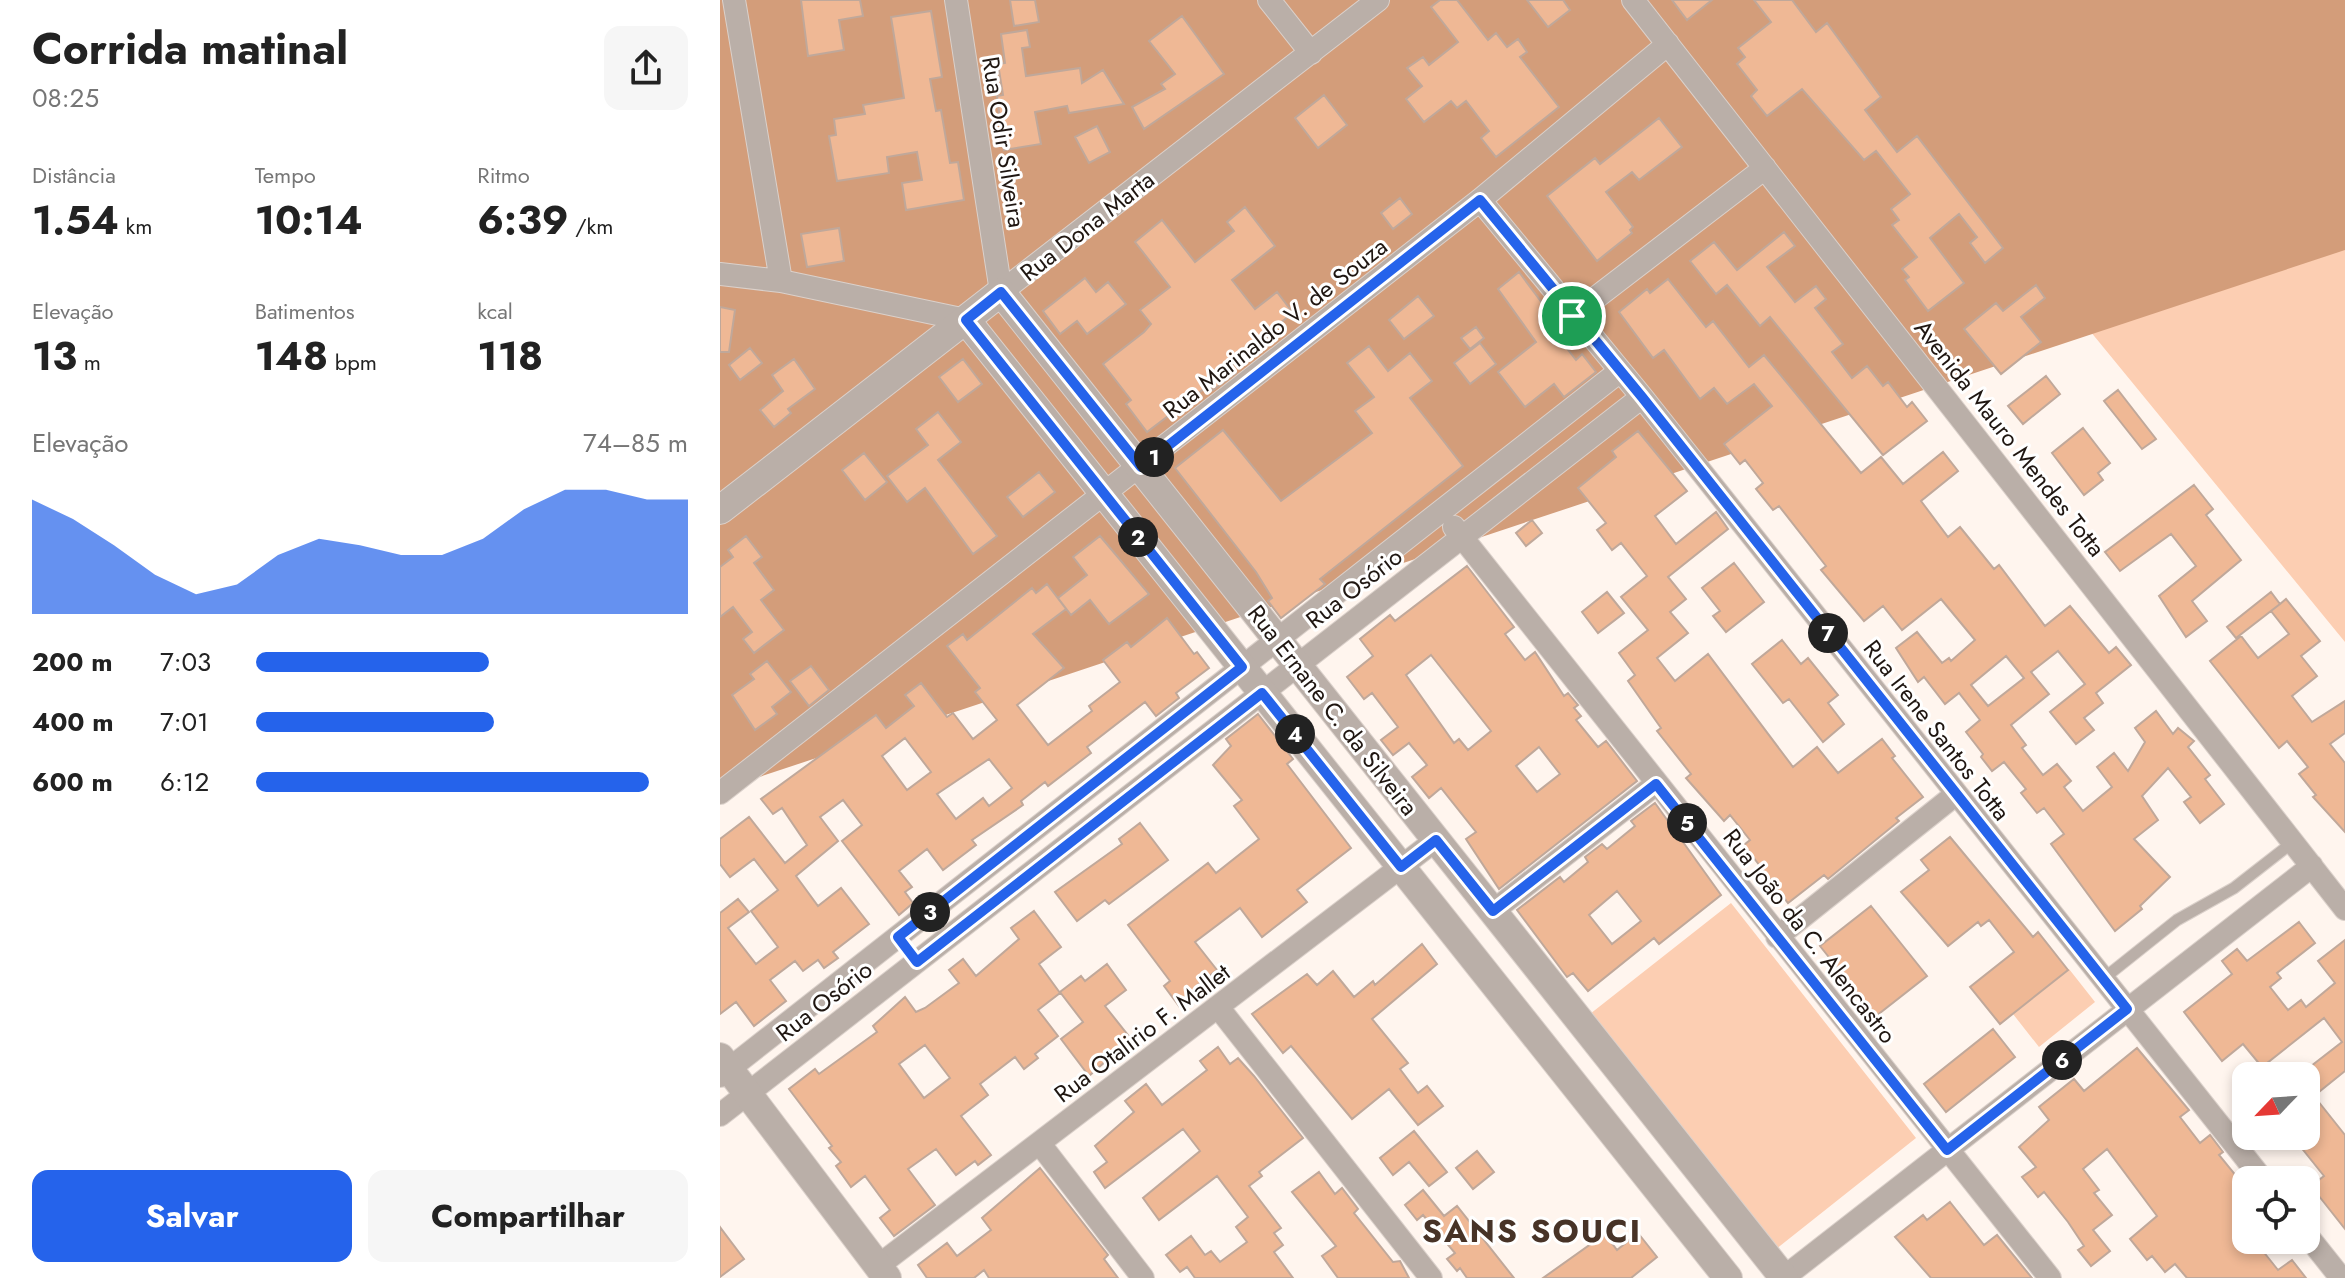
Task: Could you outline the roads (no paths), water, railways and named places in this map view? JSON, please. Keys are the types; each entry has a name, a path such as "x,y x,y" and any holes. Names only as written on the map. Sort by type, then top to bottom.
{"street":[{"path":"734,0 781,281"},
{"name":"Rua Odir Silveira","path":"956,0 1001,292"},
{"path":"1269,0 1311,53"},
{"name":"Rua Dona Marta","path":"720,510 1378,0"},
{"name":"Avenida Mauro Mendes Totta","path":"1633,0 2345,909"},
{"name":"Rua Marinaldo V. de Souza","path":"720,793 1480,200 1668,44"},
{"path":"1572,316 1765,168"},
{"name":"Rua Irene Santos Totta","path":"1480,200 1572,316 1642,397 2252,1166"},
{"path":"720,274 781,281 966,320"},
{"name":"Rua Ernane C. da Silveira","path":"1001,292 1784,1278"},
{"name":"Rua Ernane C. da Silveira","path":"966,320 1728,1278"},
{"name":"Rua Osório","path":"723,1068 898,937 1620,371"},
{"name":"Rua Osório","path":"720,1115 1642,397"},
{"name":"Rua João da C. Alencastro","path":"1441,511 2050,1278"},
{"path":"1493,911 1656,784"},
{"path":"1777,937 1955,795"},
{"name":"Rua Otalirio F. Mallet","path":"883,1272 1040,1144 1436,840"},
{"path":"1784,1278 2312,866"},
{"path":"898,937 917,962"},
{"path":"1218,1007 1431,1278"},
{"path":"723,1068 748,1094 883,1272"},
{"path":"1040,1144 1143,1278"},
{"path":"2320,1252 2341,1278"}],"lane":[{"path":"2103,979 2177,920 2234,888 2293,842"}],"district":[{"name":"SANS SOUCI","path":"1532,1231"}]}
